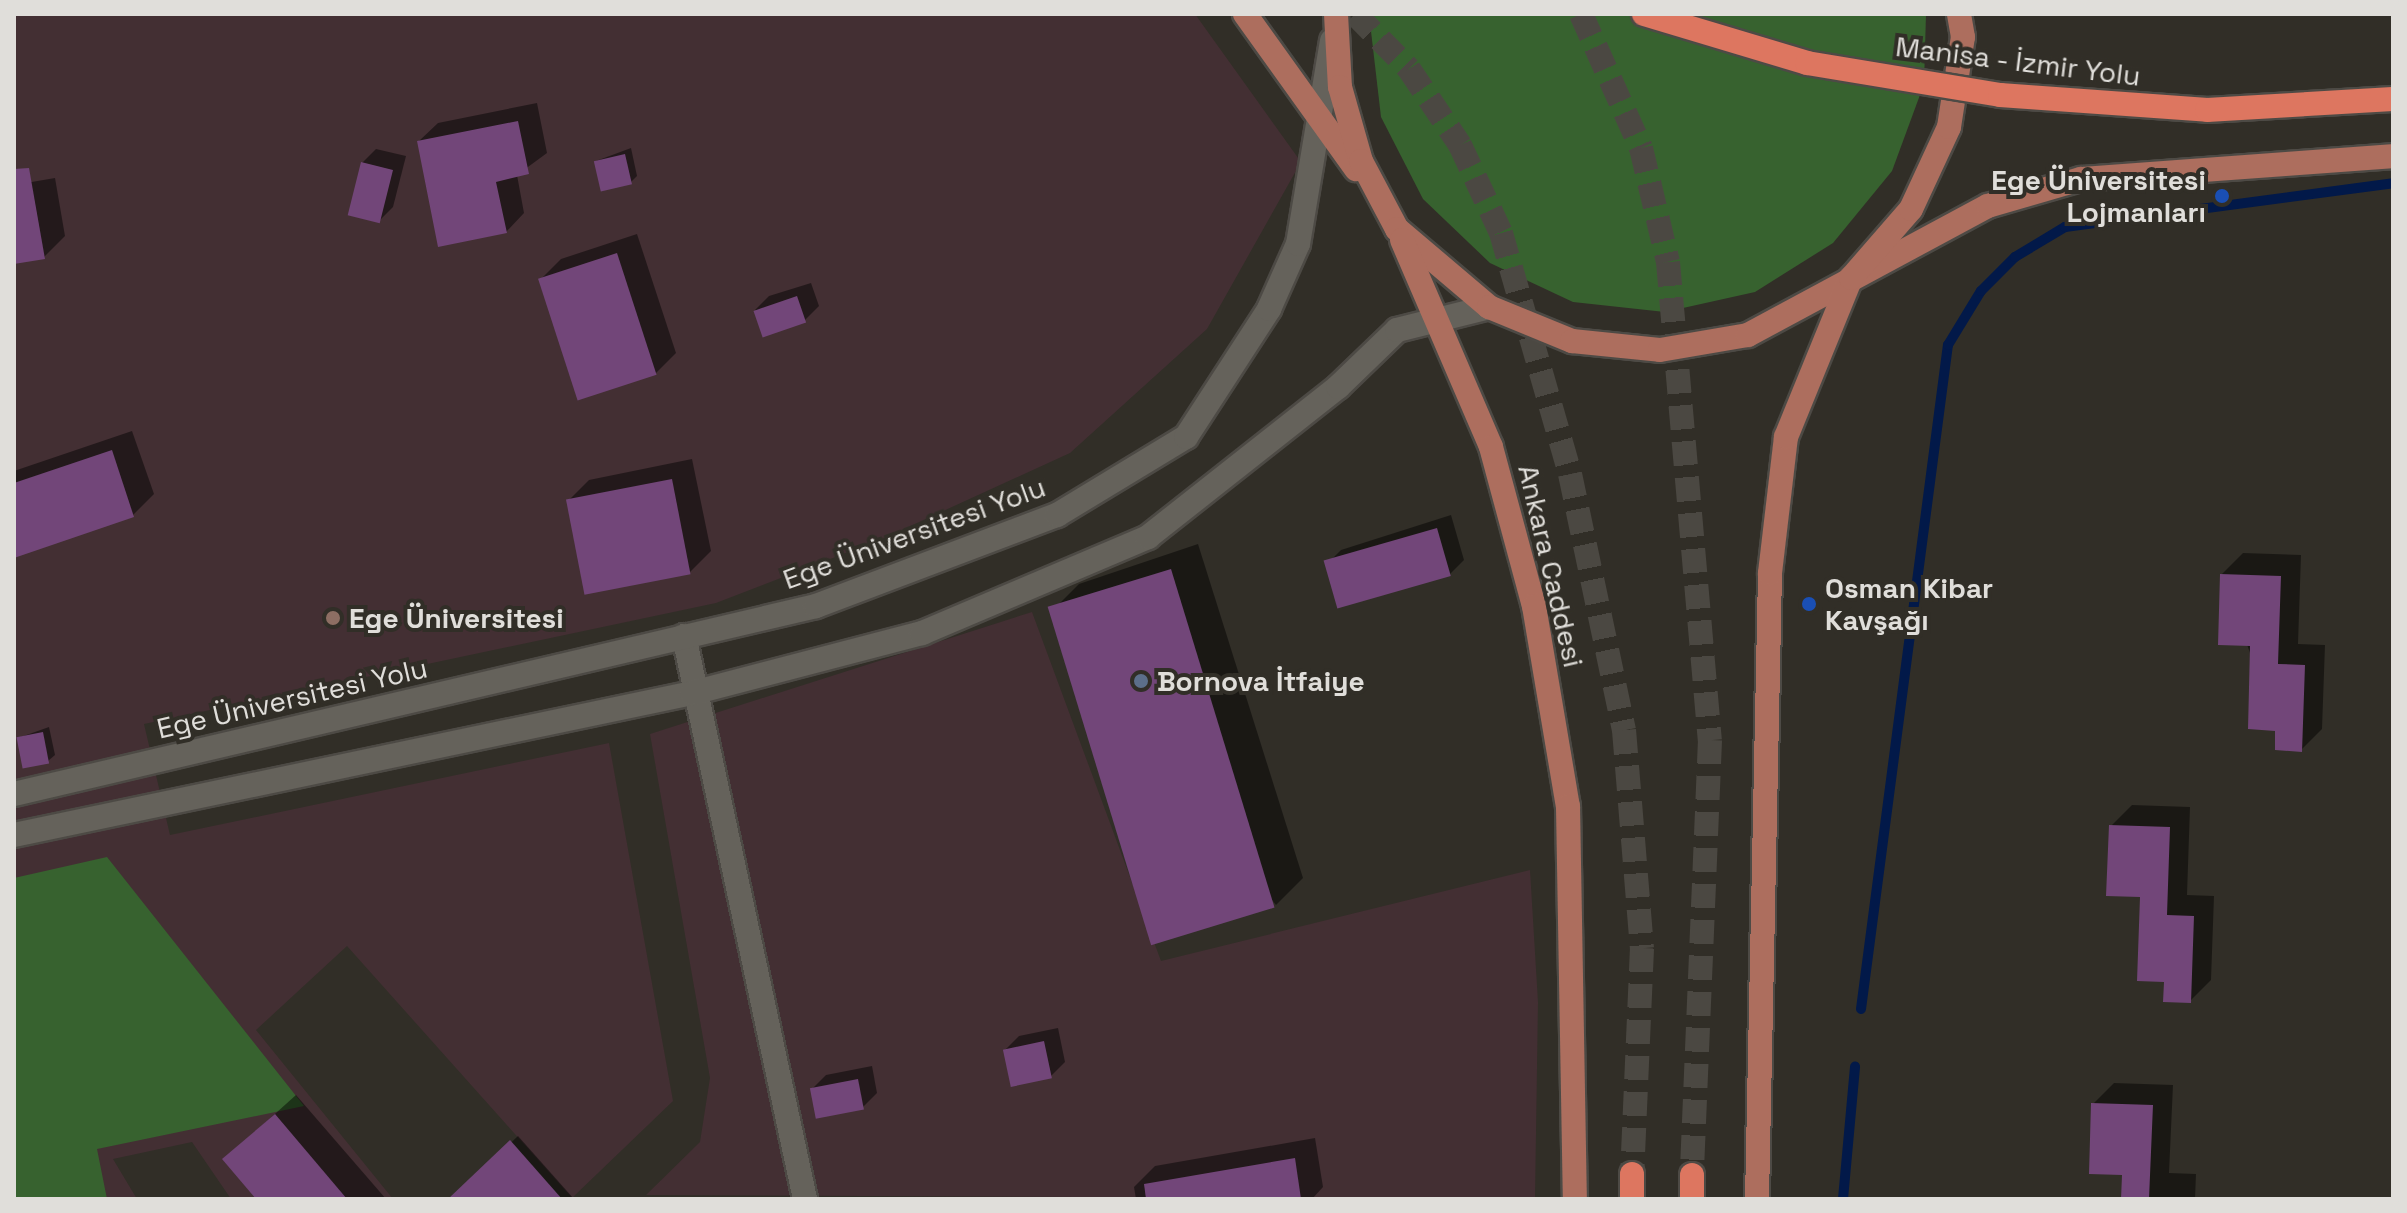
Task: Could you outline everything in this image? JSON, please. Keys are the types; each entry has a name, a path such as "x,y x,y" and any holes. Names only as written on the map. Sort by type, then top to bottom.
{"highway":[{"name":"Manisa - İzmir Yolu","path":"1644,14 1807,63 2000,95 2207,110 2393,99"},
{"path":"1632,1174 1632,1199"}],"main road":[{"name":"Ankara Caddesi","path":"1245,14 1321,117 1397,229 1491,447 1534,606 1563,773 1575,1199"},
{"path":"1336,14 1340,87 1361,161 1397,229 1489,307 1572,341 1660,350 1748,335 1988,206 2081,179 2393,156"},
{"path":"1757,1199 1770,573 1786,437 1851,278 1911,209 1949,127 1959,14"}],"street":[{"name":"Ege Üniversitesi Yolu","path":"14,794 816,606 1057,515 1186,437 1269,309 1298,244 1336,14"},
{"path":"14,835 692,693 922,633 1148,537 1338,387 1397,330 1489,307"},
{"path":"684,636 692,693 805,1199"}],"shaded area":[{"name":"Ege Üniversitesi","path":"14,14 1195,14 1301,162 1207,329 1070,453 882,539 716,603 144,724 170,835 609,743 673,1101 572,1198 347,946 256,1030 393,1199 231,1199 192,1142 113,1159 137,1199 14,1199"},
{"path":"1032,612 1161,961 1530,870 1538,1002 1535,1199 646,1195 700,1142 710,1078 650,734"}],"green space":[{"path":"1369,14 1926,14 1924,84 1892,171 1833,243 1755,292 1665,312 1573,302 1490,263 1423,199 1381,117"},
{"path":"107,857 304,1106 97,1149 107,1199 14,1199 14,878"}],"building":[{"path":"518,121 529,174 496,182 507,233 438,247 417,141"},
{"path":"625,154 632,184 601,191 594,161"},
{"path":"361,162 393,170 380,223 348,215"},
{"path":"29,168 45,259 14,264 14,169"},
{"path":"617,253 657,375 578,400 538,279"},
{"path":"797,296 806,322 763,337 754,311"},
{"path":"112,450 134,517 14,558 14,483"},
{"path":"672,479 691,574 584,595 566,500"},
{"path":"1437,528 1451,576 1337,609 1324,561"},
{"path":"1171,569 1274,908 1151,945 1048,607"},
{"path":"2220,574 2281,576 2278,664 2305,665 2302,752 2275,750 2275,731 2248,729 2250,646 2218,645"},
{"path":"43,732 49,763 23,769 16,737"},
{"path":"2109,825 2170,827 2167,915 2194,916 2191,1003 2163,1002 2164,982 2137,981 2140,897 2106,896"},
{"path":"1044,1041 1052,1078 1011,1087 1003,1050"},
{"path":"858,1079 864,1109 816,1119 810,1088"},
{"path":"2091,1103 2153,1105 2149,1199 2121,1199 2122,1175 2089,1174"},
{"path":"275,1114 347,1199 256,1199 222,1159"},
{"path":"510,1140 562,1199 448,1199"},
{"path":"1295,1158 1301,1199 1146,1199 1144,1184"}],"waterway":[{"path":"1861,1009 1948,345 1981,291 2015,257 2065,227 2393,183"},
{"path":"1843,1199 1855,1067"}],"tunnel":[{"path":"1355,14 1409,69 1460,145 1501,233 1570,474 1624,730 1642,948 1632,1174"},
{"path":"1581,14 1641,148 1668,262 1710,740 1692,1175"}],"place":[{"name":"Ege Üniversitesi Lojmanları","path":"2222,196"},
{"name":"Osman Kibar Kavşağı","path":"1809,604"},
{"name":"Ege Üniversitesi","path":"333,618"},
{"name":"Bornova İtfaiye","path":"1141,681"}]}
